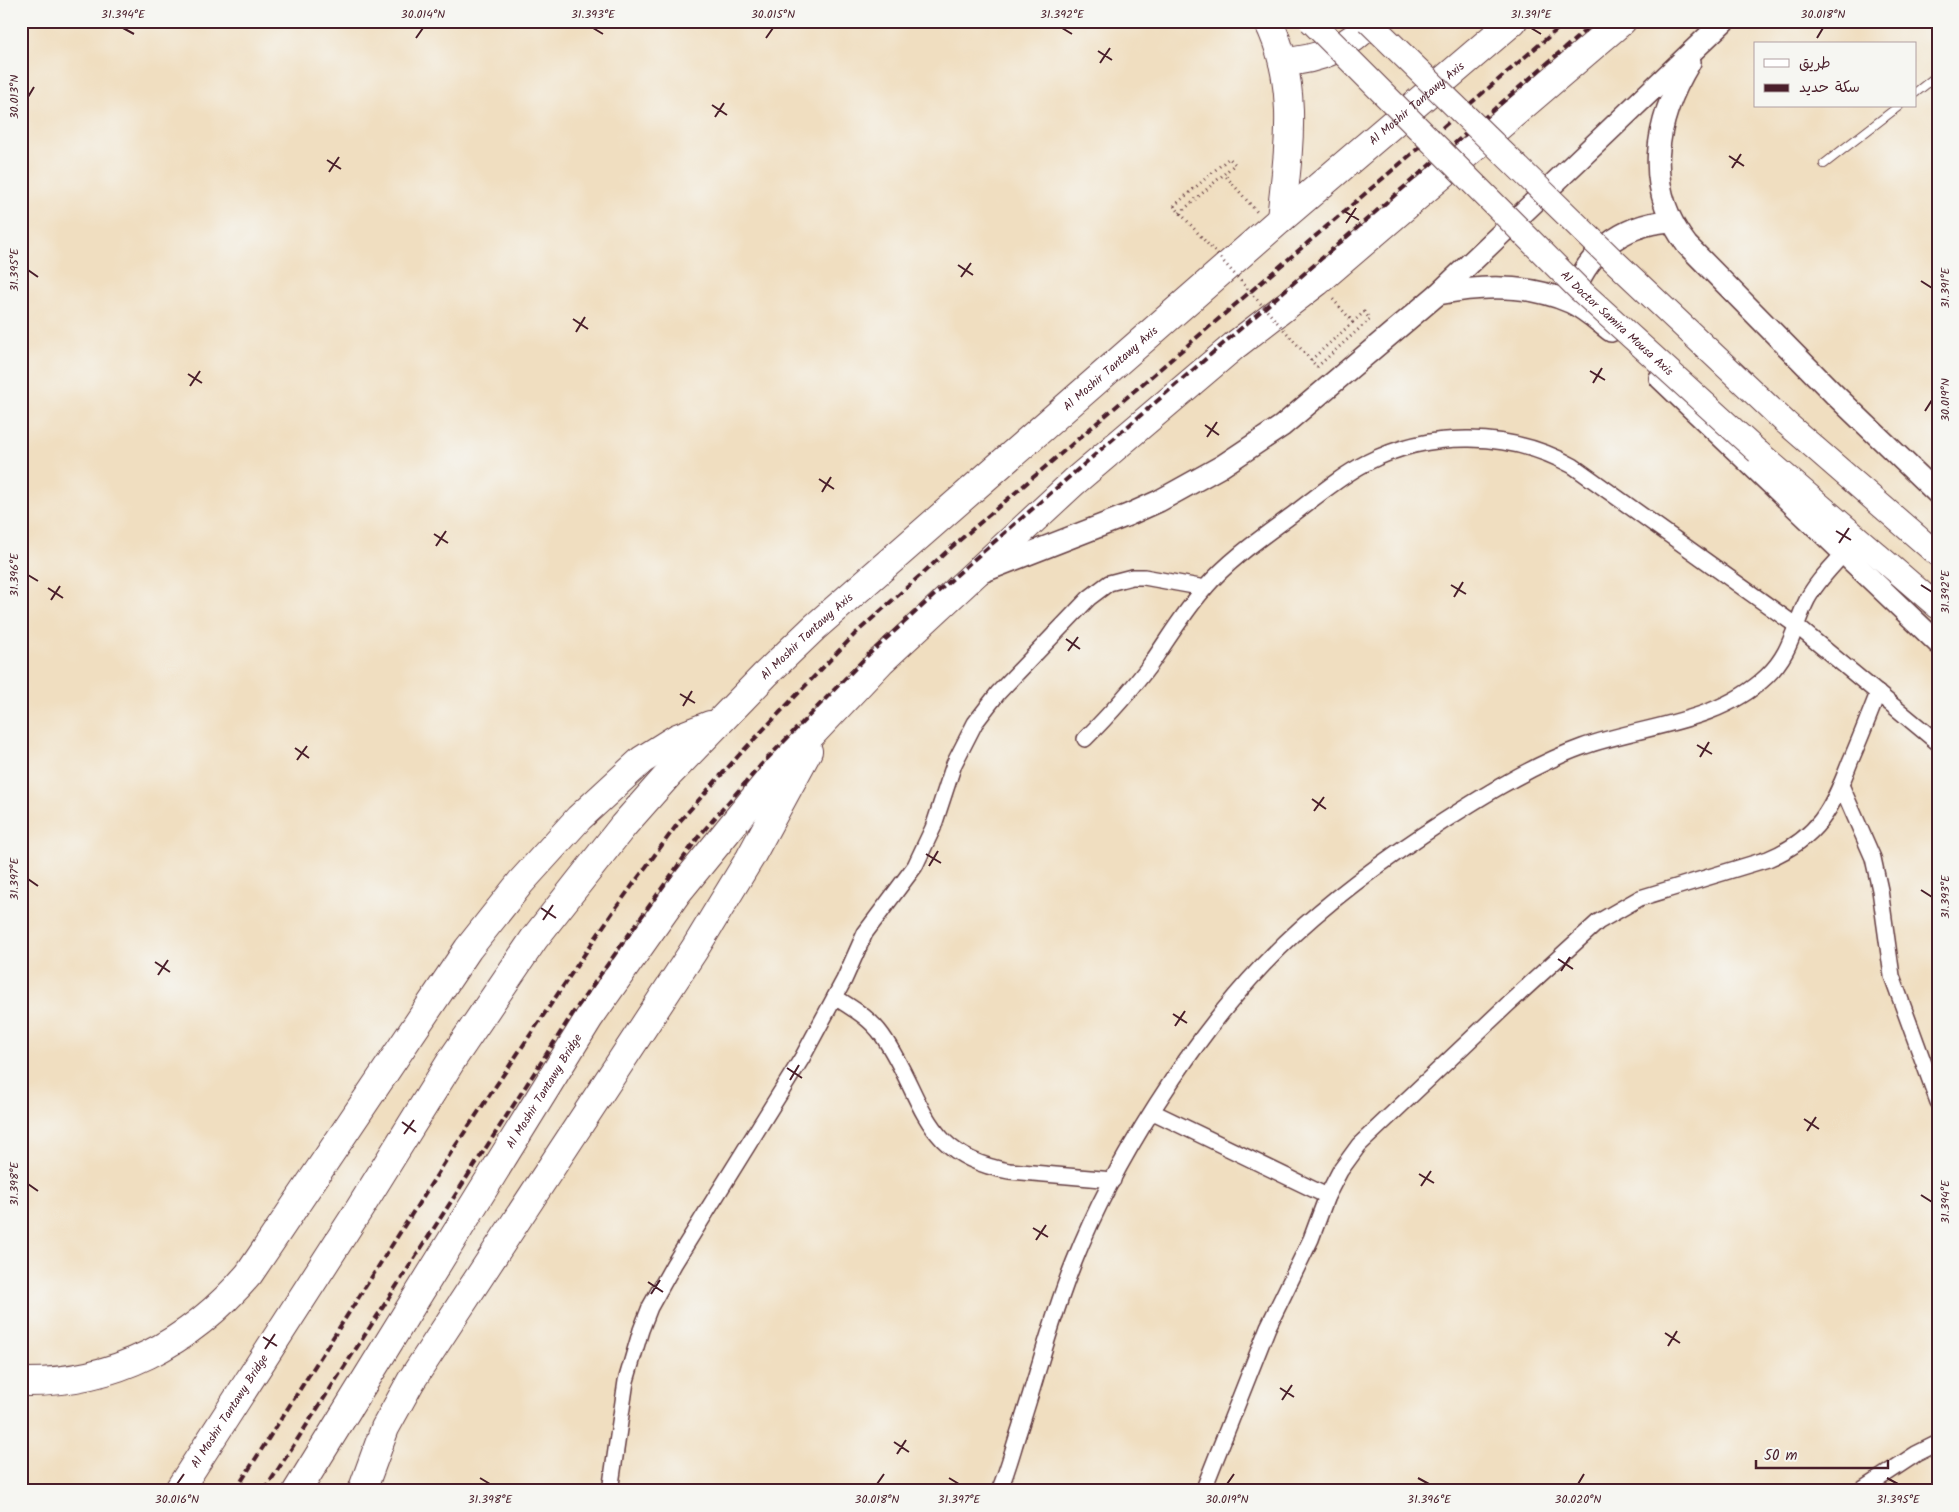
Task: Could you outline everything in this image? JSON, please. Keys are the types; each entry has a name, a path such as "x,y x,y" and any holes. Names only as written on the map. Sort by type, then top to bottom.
{"highway":[{"path":"1268,21 1284,62 1290,116 1276,224"},
{"path":"1284,62 1309,60 1333,52 1362,32 1372,21"},
{"name":"Al Moshir Tantawy Axis","path":"716,724 815,627 1276,224 1513,21"},
{"path":"362,1491 385,1428 411,1381 713,920 772,819 826,716 970,577 1074,482 1154,413 1317,282 1622,21"},
{"name":"Al Moshir Tantawy Bridge","path":"297,1491 589,1018 632,954 724,832 826,716"},
{"path":"21,1382 61,1380 85,1376 132,1362 176,1340 216,1310 250,1274 468,949 521,882 579,818 642,760 677,738 716,724"},
{"name":"Al Moshir Tantawy Bridge","path":"178,1491 360,1208 453,1058 508,976 578,882 623,826 716,724"}],"main road":[{"name":"Al Doctor Samira Mousa Axis","path":"1311,21 1580,290 1758,452 1938,607"},
{"path":"1368,21 1611,258 1785,422 1938,555"}],"street":[{"path":"970,577 1128,515 1222,466 1282,426 1311,404 1438,294 1704,38 1724,21"},
{"path":"1704,38 1672,95 1661,132 1658,169 1660,187 1670,222 1687,245 1834,394 1938,494"},
{"path":"1570,302 1581,273 1590,261 1612,240 1640,226 1670,222"},
{"path":"1438,294 1483,287 1506,288 1529,291 1570,302 1612,332 1938,642"},
{"path":"1085,739 1135,684 1185,612 1205,588 1242,552 1364,464 1402,448 1439,439 1496,440 1529,447 1573,466 1798,627 1938,743"},
{"path":"999,1491 1013,1456 1073,1263 1113,1180 1152,1112 1213,1027 1264,964 1290,938 1367,875 1463,810 1556,757 1602,740 1676,723 1738,697 1755,686 1776,667 1784,656 1798,627 1806,600 1844,553"},
{"path":"610,1491 626,1381 635,1347 650,1307 674,1264 802,1058 835,997 865,933 915,866 933,828 954,764 975,723 998,693 1089,598 1109,583 1132,577 1144,577 1205,588"},
{"path":"1203,1491 1268,1327 1311,1239 1327,1196 1340,1171 1359,1145 1598,922 1640,898 1783,853 1802,840 1819,824 1836,799 1878,693"},
{"path":"1841,785 1873,858 1880,890 1892,976 1938,1102"},
{"path":"835,997 858,1012 882,1034 926,1120 937,1134 963,1156 994,1168 1009,1171 1113,1180"},
{"path":"1152,1112 1327,1196"},
{"path":"1860,1491 1916,1454 1938,1442"}],"lane":[{"path":"1916,93 1938,75"},
{"path":"1824,164 1896,108"}],"path":[{"path":"1180,213 1235,164 1229,158 1174,206 1180,213 1317,367 1370,319 1364,312 1311,360"},
{"path":"1224,174 1276,224"},
{"path":"1317,282 1353,322"}],"railway":[{"path":"235,1491 454,1148 615,909 679,822 740,754 855,634 954,545 1567,21"},
{"path":"264,1491 573,1013 699,836 760,766 868,655 971,562 1596,21"}]}
